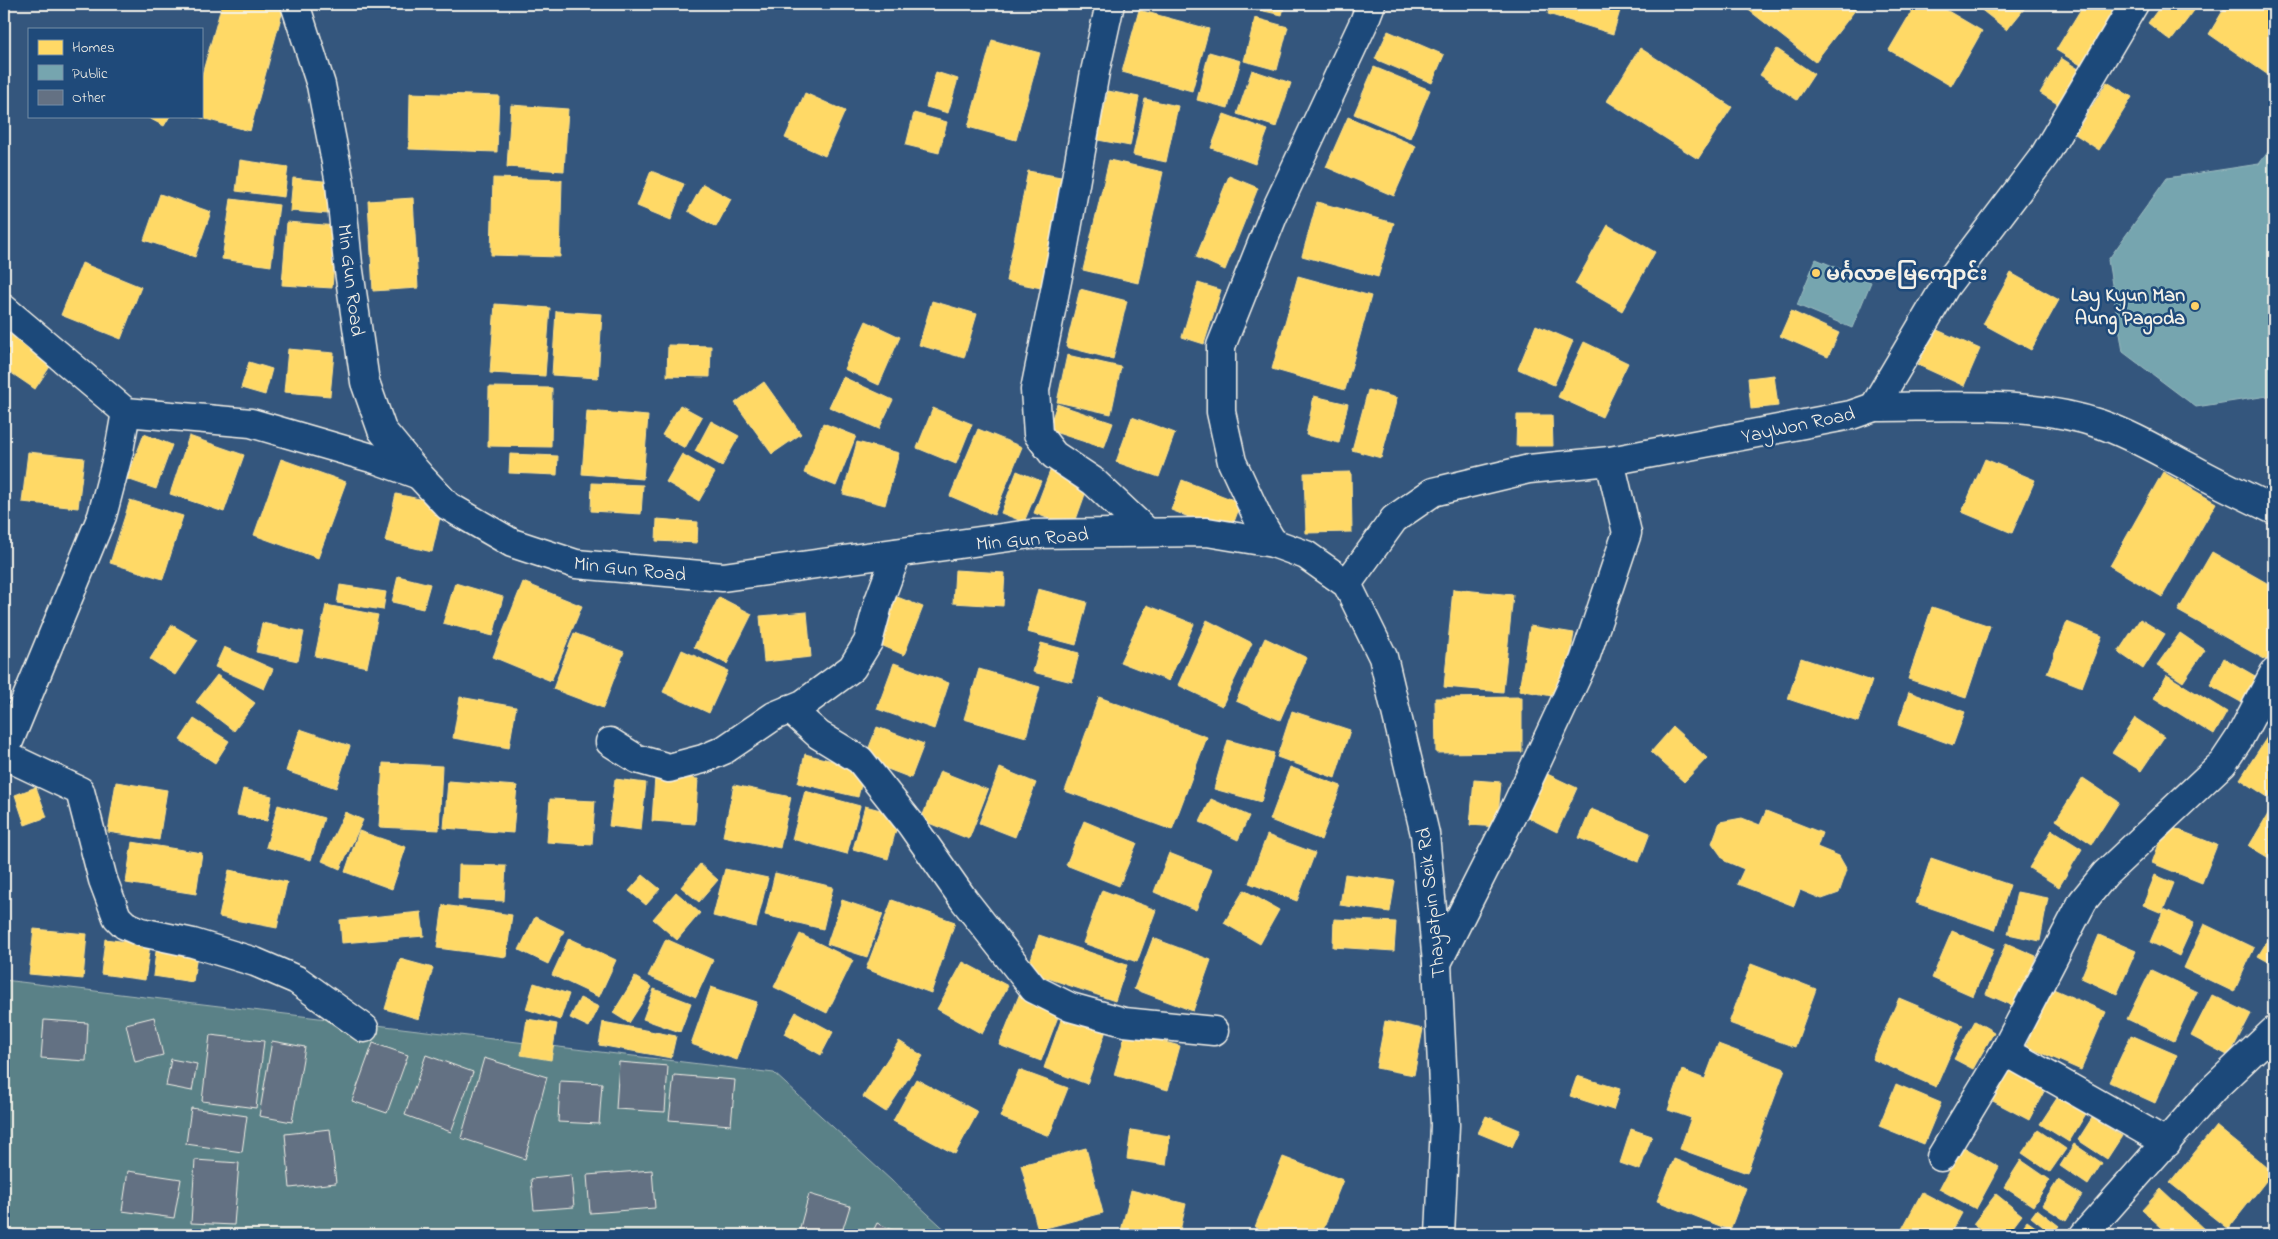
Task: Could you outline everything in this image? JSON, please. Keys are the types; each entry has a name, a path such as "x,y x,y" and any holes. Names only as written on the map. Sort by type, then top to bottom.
{"street":[{"name":"Min Gun Road","path":"295,4 321,85 340,183 348,264 365,382 382,430 419,475 448,506 512,543 576,564 723,577 1030,534 1146,531 1208,532 1272,543 1306,555 1347,584"},
{"path":"1110,4 1095,72 1064,251 1035,390 1038,434 1054,455 1093,482 1146,531"},
{"path":"1272,543 1232,462 1221,412 1221,346 1273,216 1371,4"},
{"path":"1874,407 1945,287 2044,156 2134,4"},
{"path":"4,309 126,412 251,423 375,459 419,475"},
{"name":"YayWon Road","path":"1347,584 1394,519 1433,492 1529,469 1610,461 1851,415 1874,407 2021,408 2071,416 2100,424 2139,439 2274,510"},
{"path":"126,412 102,516 4,754 80,791 103,880 117,917 125,925 141,932 193,943 255,962 297,980 364,1028"},
{"path":"1437,963 1511,817 1584,661 1627,533 1610,461"},
{"path":"610,742 637,759 669,768 703,759 724,750 774,716 803,704 852,668 868,642 879,602 897,553"},
{"name":"Thayatpin Seik Rd","path":"1347,584 1382,657 1424,834 1437,963 1446,1125 1440,1235"},
{"path":"1942,1156 2005,1051 2083,901 2105,874 2223,763 2239,739 2274,673"},
{"path":"790,709 820,735 860,760 910,822 964,900 1034,989 1070,1007 1124,1022 1214,1031"},
{"path":"2084,1235 2213,1090 2274,1031"},
{"path":"2005,1051 2167,1143"}],"green space":[{"path":"4,980 774,1073 951,1235 4,1235"}],"building: Homes":[{"path":"222,4 259,4 283,10 250,131 201,118 202,74"},
{"path":"1232,4 1285,4 1282,15"},
{"path":"1551,4 1622,4 1613,34 1548,14"},
{"path":"1741,4 1849,4 1856,9 1815,62"},
{"path":"1916,4 1936,4 1982,31 1951,86 1889,50"},
{"path":"1974,4 2028,4 2007,30"},
{"path":"2084,4 2109,4 2124,13 2089,70 2056,50"},
{"path":"2162,4 2199,4 2171,41 2148,23"},
{"path":"2227,4 2274,4 2274,79 2209,34"},
{"path":"1139,10 1209,29 1192,91 1122,72"},
{"path":"1255,18 1288,27 1277,70 1244,61"},
{"path":"1388,31 1444,55 1432,83 1375,59"},
{"path":"992,40 1040,53 1016,140 968,127"},
{"path":"1640,48 1732,107 1698,159 1607,101"},
{"path":"1777,49 1814,74 1797,100 1760,75"},
{"path":"1209,52 1241,61 1228,108 1197,100"},
{"path":"2061,58 2085,73 2064,108 2040,93"},
{"path":"1374,67 1430,90 1410,138 1354,114"},
{"path":"1252,70 1291,83 1276,127 1237,114"},
{"path":"936,72 958,79 948,113 926,107"},
{"path":"2107,82 2132,97 2099,150 2075,134"},
{"path":"1108,91 1139,97 1130,146 1098,140"},
{"path":"410,93 499,96 497,152 409,149"},
{"path":"805,93 845,111 825,156 785,138"},
{"path":"1145,99 1178,106 1166,162 1133,155"},
{"path":"511,105 568,109 564,171 507,167"},
{"path":"914,113 947,122 939,153 906,145"},
{"path":"1224,114 1268,130 1255,164 1211,148"},
{"path":"1348,117 1416,146 1394,196 1326,167"},
{"path":"149,118 169,118 164,126"},
{"path":"240,160 288,167 284,197 236,191"},
{"path":"1109,160 1163,172 1138,283 1083,270"},
{"path":"651,171 684,184 671,220 637,206"},
{"path":"1028,171 1072,179 1051,290 1006,281"},
{"path":"1229,176 1258,188 1225,270 1196,257"},
{"path":"293,178 333,182 329,214 290,211"},
{"path":"493,178 562,180 560,257 491,255"},
{"path":"703,184 731,199 716,227 688,211"},
{"path":"160,194 211,212 195,257 144,240"},
{"path":"413,198 418,288 373,291 368,201"},
{"path":"231,199 279,205 271,266 222,259"},
{"path":"1317,202 1394,223 1378,277 1302,256"},
{"path":"287,222 337,226 332,288 282,285"},
{"path":"1608,225 1655,252 1622,311 1575,284"},
{"path":"82,263 141,287 121,339 61,315"},
{"path":"2011,273 2059,300 2031,350 1983,324"},
{"path":"1298,276 1371,296 1345,390 1272,369"},
{"path":"1198,283 1221,290 1204,344 1182,337"},
{"path":"1080,289 1127,301 1113,359 1066,347"},
{"path":"932,301 977,314 964,358 919,345"},
{"path":"495,304 550,308 545,376 490,373"},
{"path":"556,311 602,314 598,378 552,375"},
{"path":"1791,311 1839,333 1828,357 1780,336"},
{"path":"866,321 900,337 879,385 844,369"},
{"path":"1536,325 1573,341 1554,385 1518,369"},
{"path":"5,329 53,362 35,389 4,368"},
{"path":"1935,329 1980,349 1964,386 1918,365"},
{"path":"1584,342 1628,363 1602,417 1558,397"},
{"path":"668,345 711,346 710,377 667,376"},
{"path":"288,349 334,353 330,396 284,392"},
{"path":"1067,355 1121,367 1111,414 1057,402"},
{"path":"249,362 272,369 265,395 241,388"},
{"path":"1774,375 1778,406 1751,409 1748,378"},
{"path":"843,377 893,400 879,429 829,407"},
{"path":"764,382 801,434 772,454 735,403"},
{"path":"489,387 552,388 551,447 488,446"},
{"path":"1368,390 1397,398 1381,458 1352,450"},
{"path":"1314,396 1348,404 1339,443 1306,435"},
{"path":"1057,404 1113,423 1104,448 1048,430"},
{"path":"680,405 702,417 685,448 662,435"},
{"path":"933,408 972,424 956,464 917,448"},
{"path":"587,411 648,416 643,479 582,474"},
{"path":"1517,415 1552,415 1553,446 1516,446"},
{"path":"1132,417 1175,433 1159,477 1116,462"},
{"path":"711,421 739,436 722,466 695,451"},
{"path":"823,423 856,436 836,486 804,473"},
{"path":"978,429 1022,447 994,515 950,496"},
{"path":"144,434 172,445 156,489 127,479"},
{"path":"189,436 244,455 224,512 170,494"},
{"path":"857,442 899,453 885,505 843,494"},
{"path":"28,452 84,458 78,508 22,502"},
{"path":"510,454 558,456 557,475 509,473"},
{"path":"682,454 715,473 699,501 666,482"},
{"path":"281,459 346,482 318,558 254,535"},
{"path":"1985,459 2035,480 2012,533 1962,512"},
{"path":"1017,471 1041,481 1024,522 1001,513"},
{"path":"1050,471 1088,486 1073,528 1034,513"},
{"path":"1351,472 1352,532 1306,533 1304,473"},
{"path":"2163,472 2216,503 2162,597 2110,566"},
{"path":"1182,480 1241,503 1230,533 1171,510"},
{"path":"592,483 643,485 641,514 591,511"},
{"path":"396,494 443,504 432,552 385,541"},
{"path":"130,500 183,516 163,579 110,563"},
{"path":"657,519 698,522 697,543 656,541"},
{"path":"2212,552 2274,587 2274,650 2268,661 2178,611"},
{"path":"955,570 1005,573 1003,606 953,603"},
{"path":"398,576 430,584 423,609 392,602"},
{"path":"523,582 582,606 551,681 493,657"},
{"path":"455,583 503,597 493,636 443,623"},
{"path":"340,585 386,592 383,610 337,603"},
{"path":"1038,589 1087,602 1076,645 1027,632"},
{"path":"1453,589 1513,595 1503,692 1444,687"},
{"path":"892,595 923,607 904,655 874,642"},
{"path":"719,597 752,614 727,664 694,647"},
{"path":"326,605 378,615 367,667 315,656"},
{"path":"1147,605 1194,624 1169,681 1120,662"},
{"path":"1932,607 1990,626 1966,698 1908,679"},
{"path":"807,612 811,657 764,662 760,616"},
{"path":"2140,619 2165,634 2143,669 2118,652"},
{"path":"1207,620 1252,643 1222,706 1178,685"},
{"path":"2067,622 2102,636 2082,687 2047,673"},
{"path":"262,623 304,632 298,661 256,652"},
{"path":"172,625 198,640 175,675 150,659"},
{"path":"1530,626 1574,633 1563,698 1519,690"},
{"path":"574,633 624,652 603,708 553,689"},
{"path":"2180,633 2205,650 2183,682 2157,665"},
{"path":"1265,638 1307,658 1280,720 1236,701"},
{"path":"1041,643 1079,653 1072,682 1033,672"},
{"path":"224,647 273,669 264,689 215,667"},
{"path":"682,650 728,671 709,713 663,692"},
{"path":"1801,658 1872,681 1858,722 1788,699"},
{"path":"2224,658 2262,680 2248,706 2210,685"},
{"path":"894,663 949,683 934,729 877,709"},
{"path":"979,669 1040,687 1026,737 964,719"},
{"path":"217,675 255,703 234,731 196,702"},
{"path":"2167,675 2227,712 2214,735 2154,698"},
{"path":"1909,692 1965,712 1953,745 1898,725"},
{"path":"460,697 516,707 509,748 453,738"},
{"path":"1099,697 1207,737 1172,830 1065,791"},
{"path":"1522,697 1522,752 1436,753 1435,698"},
{"path":"1292,711 1350,730 1335,778 1277,757"},
{"path":"2135,718 2164,737 2141,771 2112,753"},
{"path":"194,719 229,741 215,763 180,740"},
{"path":"877,727 924,744 911,778 864,760"},
{"path":"1673,727 1707,758 1684,782 1651,752"},
{"path":"300,729 350,746 336,788 286,771"},
{"path":"2271,731 2274,733 2274,801 2240,779"},
{"path":"1228,740 1274,753 1261,802 1214,789"},
{"path":"805,754 865,769 858,797 798,783"},
{"path":"383,763 442,766 439,830 379,827"},
{"path":"1290,767 1341,786 1321,840 1270,820"},
{"path":"1000,768 1036,783 1015,837 979,823"},
{"path":"940,771 988,790 969,839 921,820"},
{"path":"1543,772 1577,788 1557,832 1523,815"},
{"path":"655,776 698,779 695,824 652,821"},
{"path":"2083,778 2119,802 2092,844 2056,820"},
{"path":"615,779 646,783 641,830 609,826"},
{"path":"1474,780 1501,782 1497,827 1470,825"},
{"path":"448,781 517,786 513,833 444,828"},
{"path":"116,782 167,790 159,840 108,832"},
{"path":"734,785 791,797 780,848 723,836"},
{"path":"36,787 47,817 25,825 15,795"},
{"path":"243,789 272,796 267,821 237,815"},
{"path":"805,791 860,806 847,854 792,839"},
{"path":"550,799 595,801 592,845 547,842"},
{"path":"1211,799 1249,816 1238,840 1200,822"},
{"path":"2274,804 2274,861 2249,846"},
{"path":"278,805 324,818 311,860 266,847"},
{"path":"865,806 900,815 888,859 853,849"},
{"path":"1591,809 1650,833 1639,862 1579,838"},
{"path":"1766,811 1822,833 1817,847 1839,856 1847,870 1839,893 1822,899 1800,890 1794,906 1737,884 1744,869 1725,861 1712,843 1720,822 1742,818 1760,825"},
{"path":"345,812 363,820 340,869 322,861"},
{"path":"1084,821 1137,843 1119,886 1066,865"},
{"path":"2166,825 2217,845 2202,883 2152,863"},
{"path":"2052,830 2082,849 2059,887 2029,868"},
{"path":"359,831 406,847 392,889 345,872"},
{"path":"1267,835 1315,853 1297,901 1249,883"},
{"path":"132,842 202,853 196,894 126,883"},
{"path":"1169,853 1212,870 1196,910 1154,892"},
{"path":"1931,858 2010,885 1995,930 1916,903"},
{"path":"700,864 718,880 699,902 681,887"},
{"path":"459,865 506,866 504,901 458,899"},
{"path":"725,869 768,878 756,927 713,916"},
{"path":"229,870 287,882 277,928 219,917"},
{"path":"775,873 833,887 823,929 765,915"},
{"path":"1345,874 1395,881 1390,912 1340,905"},
{"path":"643,875 660,889 646,905 629,891"},
{"path":"2155,875 2174,883 2162,913 2143,905"},
{"path":"1102,890 1156,910 1137,962 1083,943"},
{"path":"1244,890 1279,910 1260,944 1224,923"},
{"path":"676,892 700,913 677,940 653,919"},
{"path":"2017,892 2048,898 2040,941 2008,934"},
{"path":"842,900 883,914 867,957 827,944"},
{"path":"892,900 955,922 931,993 866,969"},
{"path":"443,905 512,915 506,957 437,948"},
{"path":"2164,909 2194,923 2179,956 2150,942"},
{"path":"421,912 424,936 342,943 340,920"},
{"path":"535,917 564,931 548,964 519,950"},
{"path":"1334,919 1396,922 1394,951 1333,947"},
{"path":"2204,924 2254,948 2234,992 2184,968"},
{"path":"34,929 87,934 83,979 29,974"},
{"path":"2274,930 2274,965 2258,956"},
{"path":"1952,931 1994,949 1973,996 1932,978"},
{"path":"800,934 853,960 827,1013 774,987"},
{"path":"158,935 199,940 193,982 153,976"},
{"path":"1039,935 1127,965 1115,1001 1027,971"},
{"path":"2099,935 2136,951 2117,994 2081,978"},
{"path":"569,938 616,960 599,997 552,975"},
{"path":"1153,938 1211,960 1193,1011 1134,989"},
{"path":"105,939 150,945 145,980 101,974"},
{"path":"666,939 713,960 696,997 648,976"},
{"path":"2006,943 2036,956 2016,1007 1986,994"},
{"path":"400,959 433,968 419,1019 385,1009"},
{"path":"963,962 1008,986 982,1034 937,1009"},
{"path":"1751,964 1816,989 1795,1047 1729,1023"},
{"path":"2151,970 2197,992 2174,1041 2127,1019"},
{"path":"635,977 652,987 629,1023 613,1013"},
{"path":"534,983 569,994 560,1020 526,1009"},
{"path":"711,987 757,1002 737,1060 691,1044"},
{"path":"2051,988 2106,1012 2081,1070 2026,1046"},
{"path":"654,989 691,1003 680,1032 643,1019"},
{"path":"1020,993 1061,1009 1041,1061 999,1045"},
{"path":"2212,995 2251,1014 2229,1056 2191,1036"},
{"path":"580,998 599,1007 589,1027 570,1018"},
{"path":"1899,998 1963,1025 1936,1087 1872,1059"},
{"path":"1065,1009 1108,1025 1087,1084 1044,1068"},
{"path":"796,1012 833,1032 821,1055 784,1034"},
{"path":"527,1019 557,1024 551,1060 521,1055"},
{"path":"1385,1021 1423,1029 1414,1075 1376,1068"},
{"path":"1975,1021 1994,1032 1973,1069 1954,1059"},
{"path":"603,1022 676,1036 671,1058 599,1045"},
{"path":"1126,1032 1180,1046 1168,1090 1114,1075"},
{"path":"2131,1035 2177,1055 2155,1103 2109,1082"},
{"path":"899,1041 923,1056 886,1112 863,1097"},
{"path":"1718,1044 1785,1069 1747,1173 1680,1149 1691,1118 1668,1110 1682,1070 1705,1079"},
{"path":"2012,1062 2049,1082 2029,1120 1991,1100"},
{"path":"1019,1070 1068,1088 1049,1136 1000,1117"},
{"path":"1577,1076 1620,1089 1613,1110 1570,1096"},
{"path":"916,1079 978,1112 955,1154 893,1121"},
{"path":"1896,1084 1941,1103 1924,1144 1879,1126"},
{"path":"2063,1089 2090,1107 2069,1142 2040,1124"},
{"path":"1486,1116 1520,1130 1512,1147 1478,1133"},
{"path":"2092,1118 2122,1136 2107,1159 2078,1140"},
{"path":"2216,1126 2273,1172 2228,1229 2170,1183"},
{"path":"1631,1129 1652,1136 1640,1170 1620,1163"},
{"path":"1131,1130 1170,1136 1166,1165 1127,1159"},
{"path":"2038,1130 2066,1149 2050,1172 2022,1153"},
{"path":"2074,1144 2102,1163 2088,1185 2060,1166"},
{"path":"1962,1146 1999,1167 1976,1209 1939,1189"},
{"path":"1086,1148 1103,1213 1038,1230 1021,1165"},
{"path":"1283,1157 1343,1180 1321,1235 1276,1235 1255,1227"},
{"path":"1674,1159 1746,1188 1730,1230 1657,1201"},
{"path":"2021,1160 2050,1180 2033,1206 2004,1187"},
{"path":"2058,1180 2082,1195 2066,1221 2042,1205"},
{"path":"2161,1189 2207,1232 2205,1235 2170,1235 2142,1210"},
{"path":"1131,1190 1186,1204 1179,1235 1120,1235"},
{"path":"1922,1192 1962,1213 1950,1235 1913,1235 1902,1229"},
{"path":"1996,1194 2022,1215 2007,1235 1988,1235 1973,1224"},
{"path":"2037,1209 2059,1226 2052,1234 2031,1217"},
{"path":"2027,1221 2047,1235 2017,1235"},
{"path":"1960,1229 1973,1235 1957,1235"}],"building: Public":[{"name":"Lay Kyun Man Aung Pagoda","path":"2274,144 2274,395 2196,407 2123,352 2108,260 2167,178 2259,164"},
{"path":"1816,259 1871,282 1852,328 1797,305"}],"building: Other":[{"path":"154,1017 163,1055 135,1062 126,1024"},
{"path":"44,1020 88,1023 86,1061 41,1058"},
{"path":"210,1035 264,1041 256,1108 202,1101"},
{"path":"272,1041 305,1047 292,1122 259,1116"},
{"path":"373,1043 408,1055 387,1113 352,1101"},
{"path":"426,1055 473,1072 451,1132 405,1115"},
{"path":"484,1058 547,1077 525,1159 461,1138"},
{"path":"171,1059 197,1064 192,1091 166,1086"},
{"path":"619,1062 668,1066 665,1112 616,1109"},
{"path":"674,1075 735,1080 731,1125 669,1120"},
{"path":"560,1081 602,1083 599,1124 558,1122"},
{"path":"191,1108 247,1116 242,1152 186,1144"},
{"path":"330,1129 336,1183 290,1188 285,1134"},
{"path":"195,1160 239,1163 234,1225 191,1223"},
{"path":"652,1170 655,1208 590,1213 587,1175"},
{"path":"128,1171 181,1179 174,1218 122,1211"},
{"path":"571,1175 574,1207 534,1210 531,1179"},
{"path":"809,1194 850,1206 841,1235 798,1235"},
{"path":"877,1223 904,1235 871,1235"}],"place":[{"name":"မင်္ဂလာဧမြကျောင်း","path":"1816,273"},
{"name":"Lay Kyun Man Aung Pagoda","path":"2195,306"}]}
